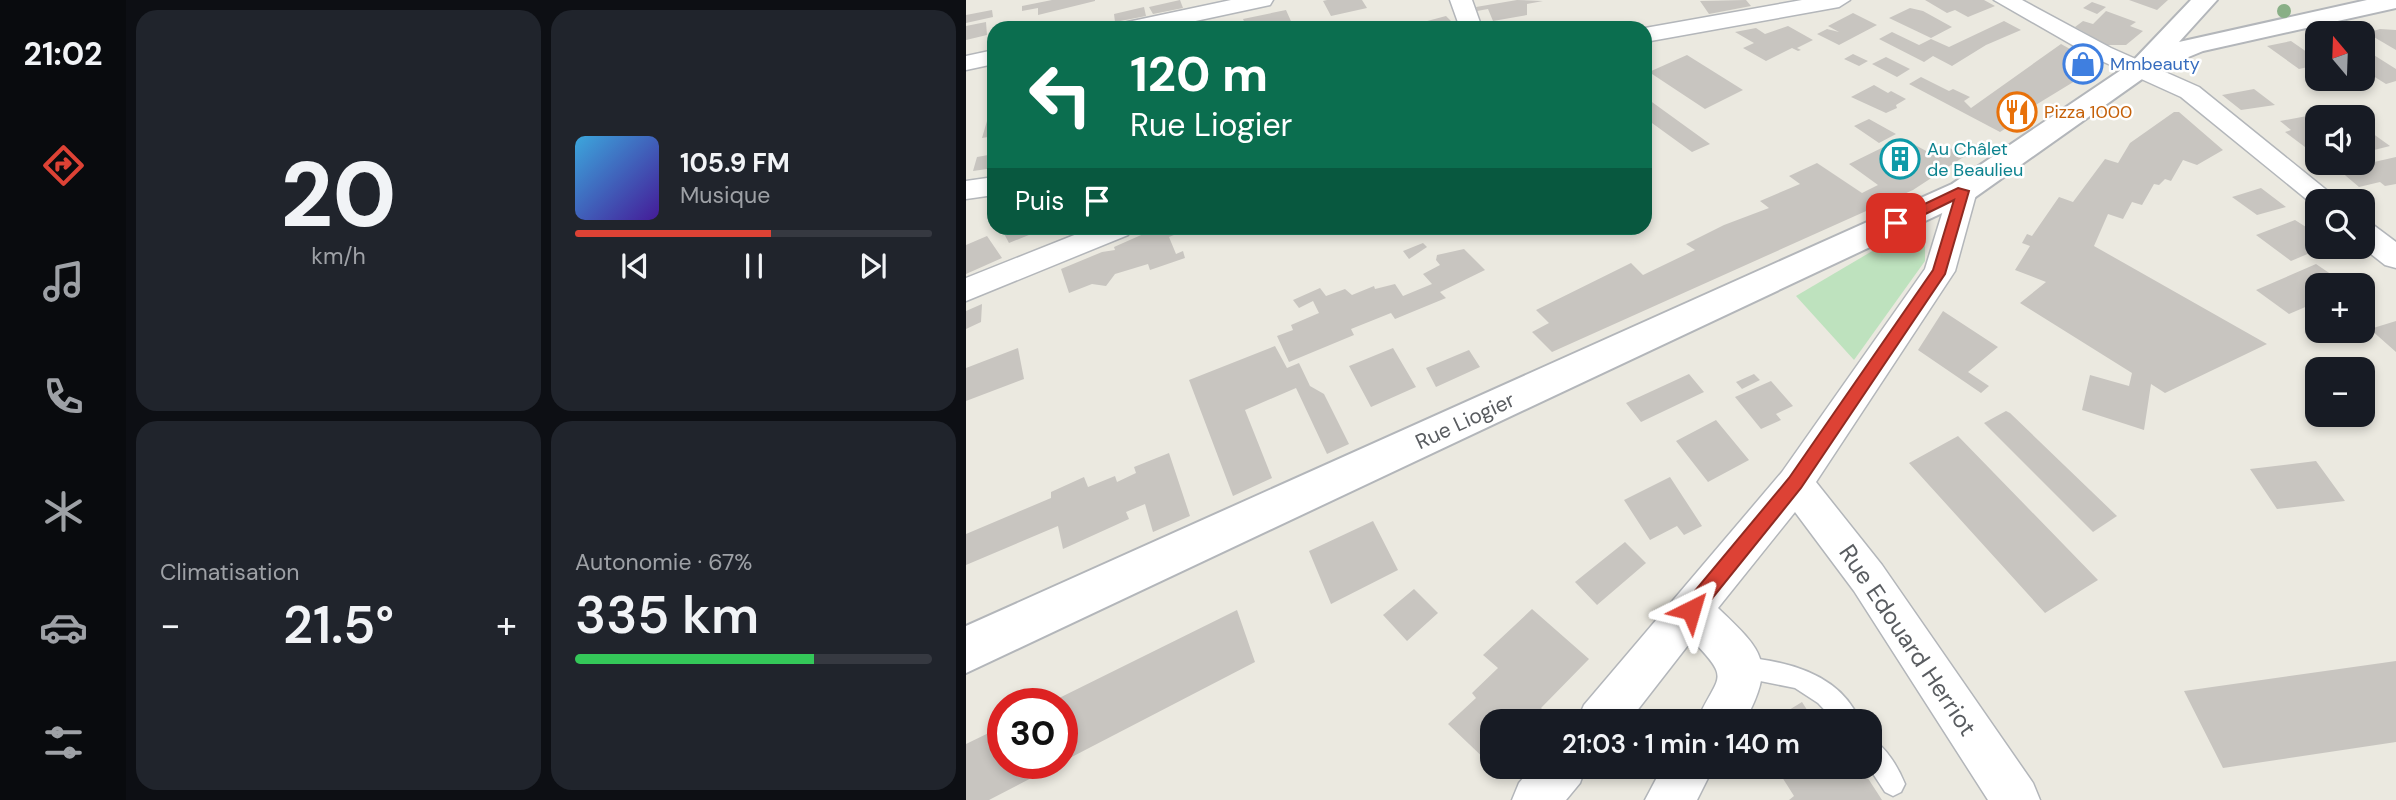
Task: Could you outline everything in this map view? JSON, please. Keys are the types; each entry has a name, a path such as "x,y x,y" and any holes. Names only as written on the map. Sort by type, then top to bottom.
{"street":[{"path":"1164,21 1262,0"},
{"path":"1461,0 1469,21"},
{"path":"1652,34 1839,0"},
{"path":"2005,0 2139,70 2190,92 2311,189"},
{"path":"2139,70 2205,0"},
{"path":"2139,70 2194,45 2396,1"},
{"path":"966,63 987,58"},
{"name":"Rue Liogier","path":"966,650 1963,191 2139,70"},
{"path":"966,190 987,187"},
{"path":"1610,709 1795,483 1940,271 1963,191"},
{"path":"966,290 1101,235"},
{"path":"2375,241 2396,258"},
{"name":"Rue Edouard Herriot","path":"1795,483 1868,578 2016,800"},
{"path":"1691,610 1737,656 1741,682 1726,709"},
{"path":"1536,800 1553,779"},
{"path":"1669,800 1683,779"}],"lane":[{"path":"1738,668 1773,669 1805,679 1836,709"},
{"path":"1882,766 1894,783"}],"green space":[{"path":"1908,230 1925,234 1925,261 1854,360 1796,296"}],"building":[{"path":"1052,0 1095,1 1038,15 1038,8 1022,11 1022,6"},
{"path":"1180,0 1183,8 1153,14 1149,7"},
{"path":"1362,0 1367,8 1331,16 1323,1"},
{"path":"1517,0 1543,1 1527,4 1527,15 1493,21 1488,9 1477,11 1476,7"},
{"path":"1746,0 1751,6 1709,14 1700,1"},
{"path":"1925,0 1984,0 1995,6 1968,17 1955,10 1947,13"},
{"path":"2129,0 2168,0 2157,10"},
{"path":"2092,2 2106,7 2097,14 2083,8"},
{"path":"1144,7 1146,16 1115,21 1114,14"},
{"path":"1910,8 1923,11 1952,27 1931,38 1889,18"},
{"path":"992,10 993,17 966,23 966,15"},
{"path":"1286,10 1291,21 1244,21 1243,19"},
{"path":"2106,11 2136,22 2130,26 2143,31 2126,45 2107,45 2075,27 2083,21 2093,24"},
{"path":"1853,13 1877,25 1839,45 1817,34 1827,29 1839,32 1828,26"},
{"path":"1446,16 1451,21 1427,21"},
{"path":"2004,21 2021,30 1986,45 1952,66 1933,56 1924,62 1879,39 1892,32 1919,45 1931,39 1949,47"},
{"path":"986,22 987,35 966,40 966,26"},
{"path":"1788,26 1813,40 1797,48 1801,50 1792,48 1766,61 1743,48 1754,43 1735,32 1756,28 1765,34"},
{"path":"2396,30 2396,50 2375,38 2375,31"},
{"path":"2291,41 2305,51 2305,68 2299,69 2267,46"},
{"path":"2061,44 2090,60 2093,70 2034,106 2037,108 2000,132 1909,84 1921,77 1949,91 1953,89 1970,97 1964,101 1971,108"},
{"path":"1853,54 1868,61 1859,66 1844,59"},
{"path":"1687,55 1743,90 1705,109 1652,74 1652,71"},
{"path":"2375,56 2396,69 2396,81 2386,84 2375,77"},
{"path":"1886,57 1910,69 1897,77 1872,64"},
{"path":"1874,85 1906,99 1896,105 1897,108 1886,113 1851,97"},
{"path":"2254,89 2275,105 2241,110 2222,95"},
{"path":"1652,102 1710,144 1692,152 1652,123"},
{"path":"2174,112 2179,112 2223,150 2197,165 2183,160 2171,181 2165,179 2159,185 2154,184 2142,205 2132,202 2123,219 2108,214 2094,246 2267,344 2165,393 2151,384 2144,430 2082,410 2090,375 2129,386 2132,373 2020,303 2046,282 2015,270 2030,246 2022,243 2027,234 2032,236 2059,197 2073,202 2105,159 2118,163 2130,143"},
{"path":"2305,116 2305,147 2285,132 2291,130 2280,121"},
{"path":"1869,119 1896,134 1879,143 1854,126"},
{"path":"987,121 987,137 982,138"},
{"path":"2375,135 2390,146 2375,150"},
{"path":"1902,138 1930,153 1944,145 1965,156 1913,190 1552,352 1532,332 1549,323 1536,310 1631,263 1643,275 1695,250 1686,244 1724,225 1769,208 1760,201 1800,184 1789,176 1817,163 1862,193 1878,185 1849,164"},
{"path":"987,155 987,169 973,171 977,157"},
{"path":"2396,157 2396,184 2385,186 2380,182 2359,187 2345,175 2375,175 2375,162"},
{"path":"2261,188 2286,207 2257,215 2232,197"},
{"path":"2295,220 2305,226 2305,255 2291,261 2256,235"},
{"path":"1005,235 1029,235 1009,243"},
{"path":"1141,235 1174,235 1169,237 1176,254 1183,251 1185,258 1150,270 1148,264 1115,274 1106,286 1092,284 1069,293 1061,269 1102,252 1115,250 1114,247"},
{"path":"987,236 1002,258 966,274 966,245"},
{"path":"1423,243 1427,247 1409,259 1403,251"},
{"path":"1464,249 1485,270 1440,292 1446,298 1395,319 1391,313 1351,329 1354,335 1289,362 1277,336 1293,330 1291,325 1319,313 1313,301 1299,308 1293,300 1320,288 1326,296 1345,289 1352,295 1374,286 1375,289 1395,284 1403,296 1432,284 1423,274 1440,265 1436,260 1437,255"},
{"path":"2316,264 2329,273 2305,273 2305,307 2289,314 2256,290"},
{"path":"982,304 981,322 966,329 966,311"},
{"path":"1943,311 1998,347 1968,372 1989,386 1981,393 1918,350"},
{"path":"2396,321 2396,352 2375,333 2375,327"},
{"path":"1275,346 1287,368 1299,363 1310,386 1324,394 1349,444 1327,454 1296,388 1245,410 1272,478 1233,496 1189,380"},
{"path":"1018,348 1024,379 966,401 966,368"},
{"path":"1393,348 1416,387 1371,407 1349,366"},
{"path":"1469,350 1480,367 1436,387 1426,368"},
{"path":"1689,374 1704,392 1641,422 1626,403"},
{"path":"1754,374 1760,380 1742,389 1736,382"},
{"path":"1771,381 1793,406 1776,414 1781,420 1761,429 1735,397"},
{"path":"2006,411 2117,516 2093,532 1984,423"},
{"path":"1716,420 1749,460 1708,482 1676,441"},
{"path":"1958,436 2098,580 2045,613 1909,463"},
{"path":"1169,453 1190,516 1153,532 1145,504 1126,512 1129,519 1063,549 1058,526 966,565 966,534 1051,498 1051,492 1084,477 1088,487 1115,476 1117,482 1136,473 1134,467"},
{"path":"2316,461 2345,501 2277,509 2250,469"},
{"path":"1670,477 1702,526 1684,535 1677,526 1650,540 1624,500"},
{"path":"1373,521 1398,570 1331,604 1309,551"},
{"path":"1625,542 1646,563 1597,605 1575,582"},
{"path":"1414,589 1438,613 1407,641 1383,615"},
{"path":"1532,609 1589,659 1542,709 1480,709 1480,754 1448,724 1476,698 1472,693 1498,668 1483,655"},
{"path":"1237,610 1255,662 1078,754 1078,689"},
{"path":"2396,661 2396,742 2223,768 2184,691"},
{"path":"1802,702 1806,709 1791,709"},
{"path":"987,734 987,779 1029,779 989,800 966,800 966,744"},
{"path":"1783,779 1868,779 1882,800 1789,800 1794,796"}],"place":[{"name":"Mmbeauty","path":"2083,64"},
{"name":"Pizza 1000","path":"2017,112"},
{"name":"Au Châlet de Beaulieu","path":"1900,159"}],"route":[{"path":"1691,610 1795,483 1940,271 1963,191 1896,223"}]}
